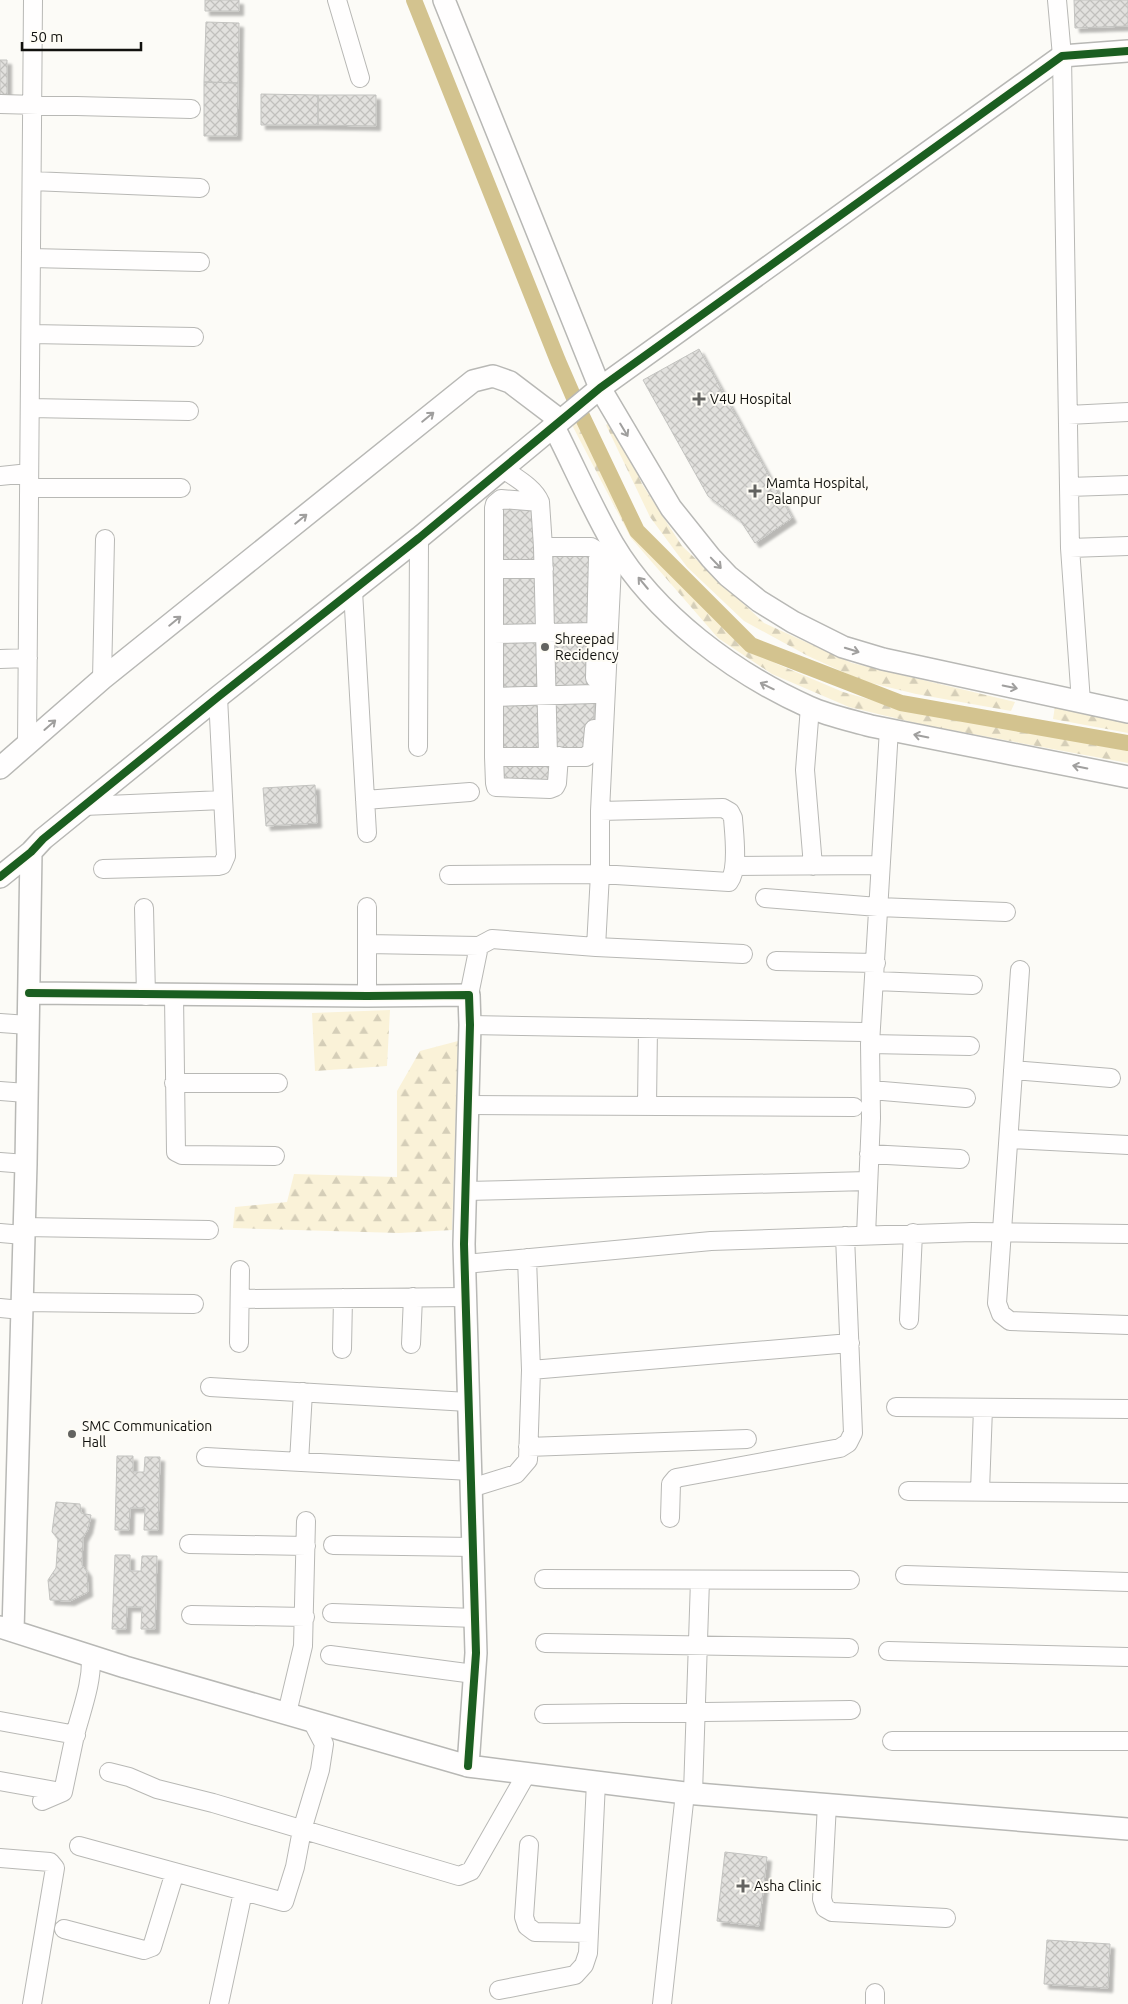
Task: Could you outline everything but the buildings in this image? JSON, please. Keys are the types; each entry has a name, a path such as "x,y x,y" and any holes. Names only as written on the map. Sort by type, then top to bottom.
{"street":[{"path":"27,745 33,0"},
{"path":"337,0 360,78"},
{"path":"444,0 595,392 671,508 728,576 758,601 793,622 851,650 883,659 1128,712"},
{"path":"1057,0 1062,56 1070,548 1081,702"},
{"path":"0,876 218,697 419,538 595,392 1062,56 1128,51"},
{"path":"0,104 191,109"},
{"path":"32,181 200,188"},
{"path":"31,258 200,262"},
{"path":"30,334 194,337"},
{"path":"0,768 102,679 473,381 493,376 510,382 562,418 613,545 659,602 718,654 756,680 810,707 835,716 890,729 1128,776"},
{"path":"30,408 189,411"},
{"path":"1068,415 1128,412"},
{"path":"502,468 532,490 540,502 544,568 544,633 547,696 557,783 555,787 550,789 496,787 494,782 495,504 501,499 540,502"},
{"path":"0,476 29,481 182,488"},
{"path":"1069,487 1128,485"},
{"path":"418,747 419,538"},
{"path":"102,679 105,539"},
{"path":"596,947 600,874 600,811 613,545"},
{"path":"1070,548 1128,546"},
{"path":"494,757 586,757 592,750 598,555 596,550 591,547 543,547"},
{"path":"494,569 544,568"},
{"path":"353,591 366,833"},
{"path":"494,634 596,632"},
{"path":"0,659 28,658"},
{"path":"494,697 594,694"},
{"path":"103,869 222,865 226,856 218,697"},
{"path":"810,707 805,770 813,866"},
{"path":"866,1235 871,1090 867,1038 875,981 880,865 890,729"},
{"path":"365,800 470,792"},
{"path":"84,806 223,800"},
{"path":"449,875 600,874 729,882 733,877 734,818 730,812 723,808 600,811"},
{"path":"31,852 26,1164 23,1231 14,1306 7,1629 91,1656 468,1766 689,1793 1128,1829"},
{"path":"734,866 880,865"},
{"path":"765,898 878,907 1006,912"},
{"path":"367,907 367,996"},
{"path":"144,908 146,996"},
{"path":"367,944 479,946 492,939 596,947 743,954"},
{"path":"468,1766 474,1674 475,1618 465,1264 470,1025 468,995 479,946"},
{"path":"776,961 876,963"},
{"path":"1020,970 997,1303 1001,1314 1010,1321 1128,1325"},
{"path":"875,981 973,985"},
{"path":"29,993 146,996 468,995"},
{"path":"174,996 176,1152 182,1155 275,1156"},
{"path":"0,1024 28,1025"},
{"path":"470,1025 648,1028 867,1038 970,1046"},
{"path":"647,1106 648,1028"},
{"path":"1014,1070 1110,1078"},
{"path":"174,1083 278,1083"},
{"path":"871,1090 966,1098"},
{"path":"0,1091 26,1093"},
{"path":"468,1105 854,1107"},
{"path":"1009,1139 1128,1145"},
{"path":"869,1154 960,1159"},
{"path":"0,1162 26,1164"},
{"path":"466,1191 868,1181"},
{"path":"0,1234 23,1231 209,1230"},
{"path":"465,1264 711,1241 914,1233 1128,1234"},
{"path":"909,1320 914,1233"},
{"path":"670,1518 671,1484 676,1478 840,1448 848,1443 853,1433 845,1236"},
{"path":"206,1457 299,1462 471,1480 516,1474 528,1460 530,1370 527,1258"},
{"path":"239,1343 240,1270"},
{"path":"411,1344 413,1297"},
{"path":"240,1298 466,1297"},
{"path":"342,1350 343,1298"},
{"path":"14,1306 194,1304"},
{"path":"530,1370 850,1344"},
{"path":"210,1387 468,1402"},
{"path":"299,1462 303,1392"},
{"path":"896,1407 1128,1409"},
{"path":"980,1491 982,1408"},
{"path":"528,1447 746,1439"},
{"path":"908,1491 1128,1493"},
{"path":"287,1713 302,1652 305,1617 306,1521"},
{"path":"189,1544 306,1546"},
{"path":"333,1545 473,1547"},
{"path":"905,1575 1128,1582"},
{"path":"544,1579 850,1580"},
{"path":"662,2004 689,1793 696,1712 700,1580"},
{"path":"332,1613 475,1618"},
{"path":"191,1615 305,1617"},
{"path":"545,1643 849,1648"},
{"path":"888,1651 1128,1658"},
{"path":"330,1655 474,1674"},
{"path":"63,1792 87,1696 91,1672 91,1656"},
{"path":"544,1714 851,1710"},
{"path":"0,1721 76,1735"},
{"path":"79,1846 284,1902 295,1866 302,1830 320,1770 324,1744 312,1721"},
{"path":"892,1741 1128,1741"},
{"path":"109,1772 128,1777 157,1789 213,1803 459,1876 471,1871 527,1773"},
{"path":"0,1781 63,1792"},
{"path":"499,1990 576,1975 584,1965 588,1953 596,1782"},
{"path":"42,1801 63,1792"},
{"path":"827,1804 822,1898 825,1908 832,1912 946,1918"},
{"path":"529,1845 524,1917 527,1926 535,1932 589,1933"},
{"path":"0,1858 50,1862 55,1868 32,2004"},
{"path":"64,1929 144,1950 152,1947 175,1872"},
{"path":"219,2004 243,1892"}],"green space":[{"path":"578,420 636,536 742,644 777,664 843,692 900,708 1128,751 1128,763 924,725 849,707 772,674 718,638 631,538 572,425"},
{"path":"613,421 642,484 682,546 764,623 852,663 1015,702 1011,711 916,694 863,681 808,656 744,621 687,567 650,517 606,425"},
{"path":"1055,706 1128,719 1128,733 1053,719"},
{"path":"390,1010 387,1066 315,1071 312,1013"},
{"path":"458,1041 452,1230 399,1233 233,1228 235,1207 287,1202 294,1174 397,1177 397,1091 420,1051"}],"waterway":[{"path":"414,0 558,361 637,531 751,645 901,703 1128,743"}],"cycle path":[{"path":"0,877 31,852 43,839 419,538 600,388 1062,56 1128,51"},
{"path":"29,993 469,995 470,1025 464,1244 476,1653 468,1766"}],"place":[{"name":"V4U Hospital","path":"699,399"},
{"name":"Mamta Hospital, Palanpur","path":"755,491"},
{"name":"Shreepad Recidency","path":"545,647"},
{"name":"SMC Communication Hall","path":"72,1434"},
{"name":"Asha Clinic","path":"743,1886"}]}
